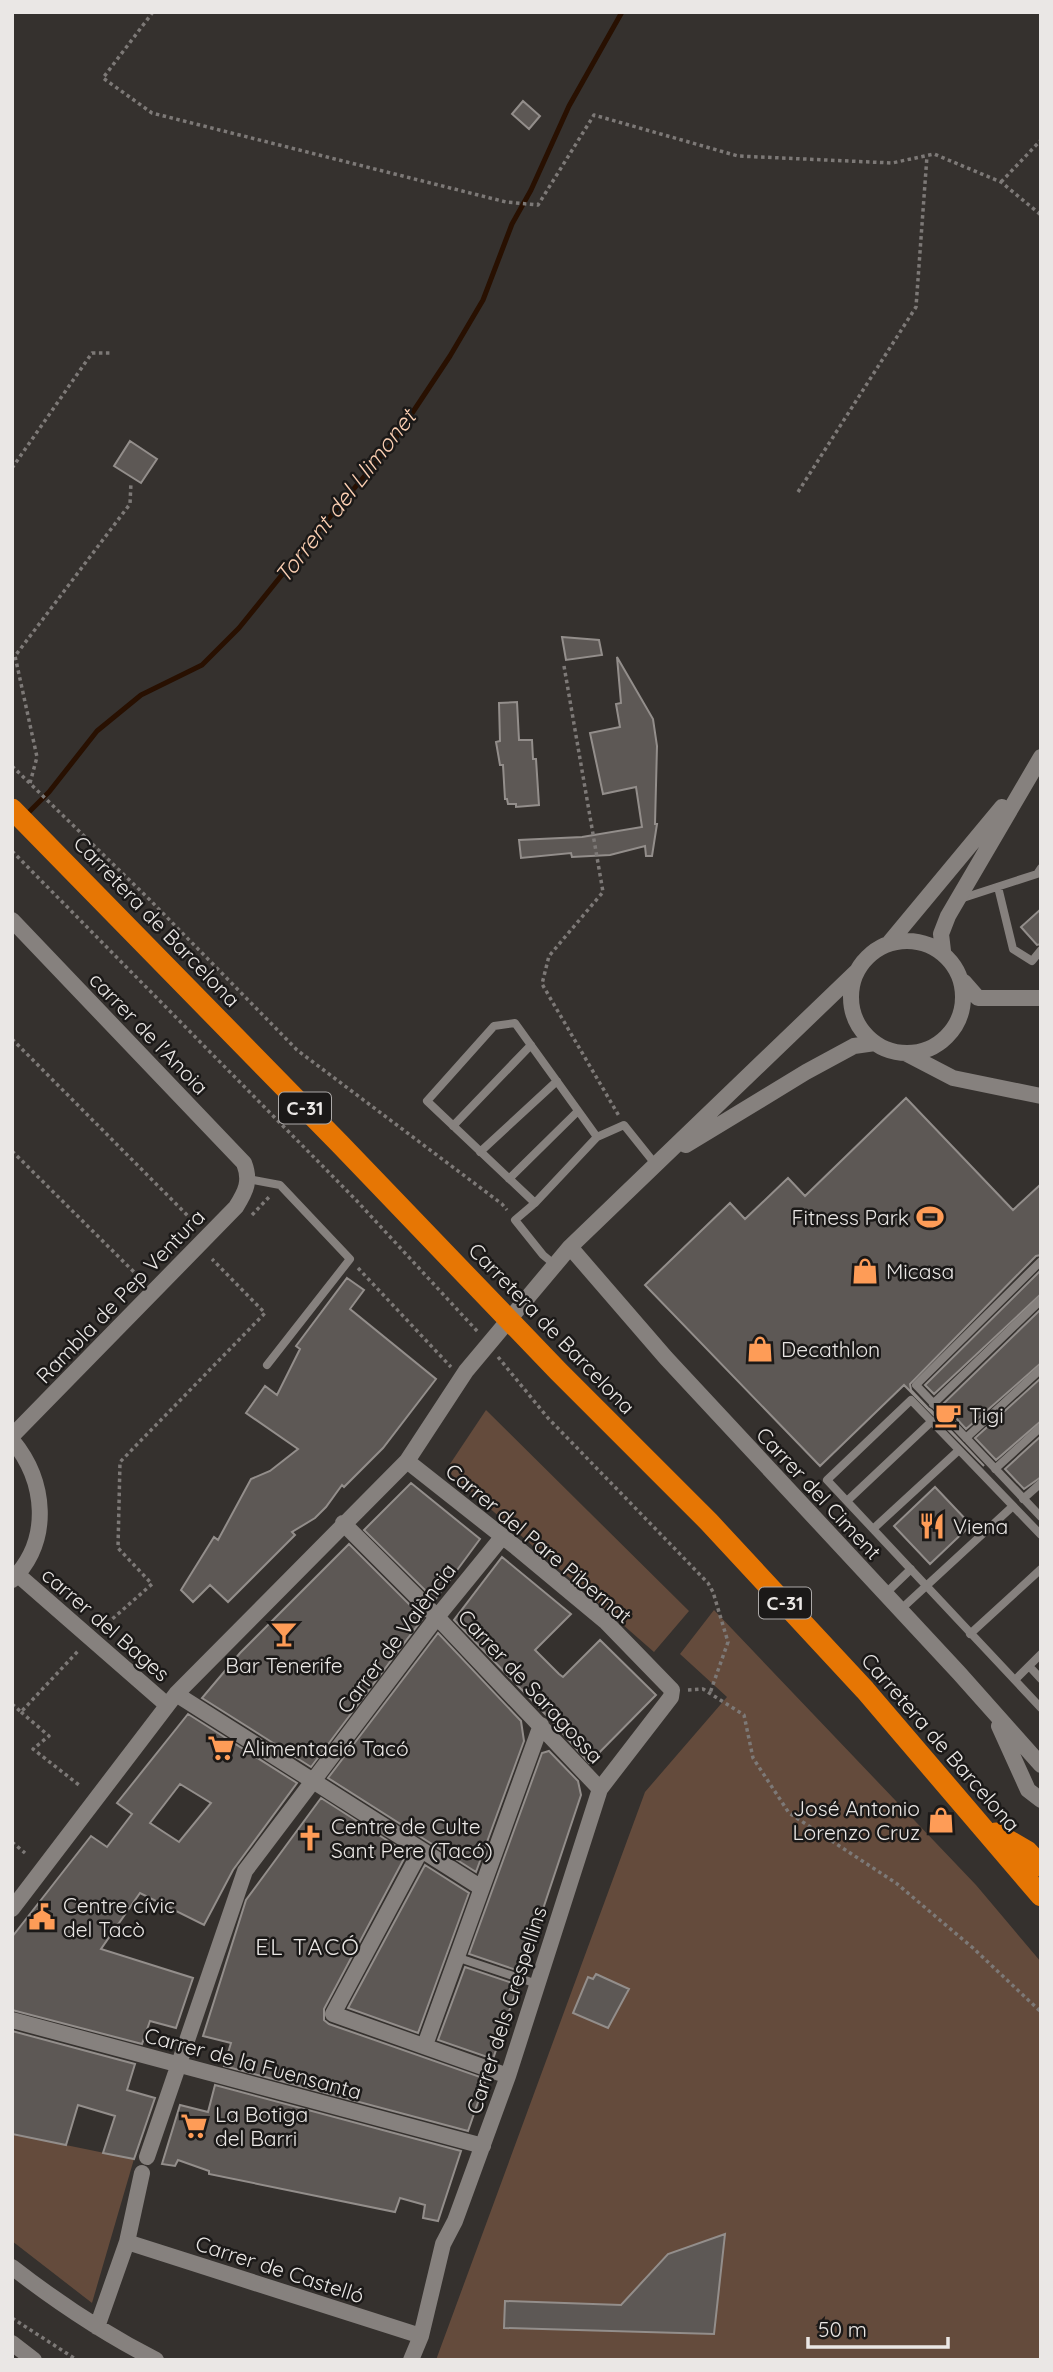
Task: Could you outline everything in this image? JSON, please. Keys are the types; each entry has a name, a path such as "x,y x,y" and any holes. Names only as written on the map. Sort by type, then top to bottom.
{"highway":[{"name":"Carretera de Barcelona","path":"12,809 331,1134 558,1371 709,1522 864,1690 1041,1896"},
{"path":"982,1825 1027,1851 1041,1866"}],"street":[{"path":"943,951 941,934 957,900 1041,757"},
{"path":"889,943 1031,773"},
{"name":"carrer de l'Anoia","path":"12,920 244,1163 248,1179"},
{"path":"12,1909 172,1699 407,1461 464,1374 570,1247 856,972 871,952 889,943 911,940 926,943 943,951 978,998 1041,998"},
{"path":"856,972 850,1000 855,1018 862,1031 875,1043 893,1052 925,1051 942,1042 953,1031 963,1010 964,982"},
{"path":"659,1162 806,1072 854,1046 875,1043"},
{"path":"905,1053 953,1078 1041,1096"},
{"name":"Rambla de Pep Ventura","path":"12,1438 236,1207 248,1187 248,1179"},
{"name":"Carrer del Ciment","path":"570,1247 666,1358 1041,1765"},
{"path":"12,1438 34,1475 41,1510 35,1543 28,1560 15,1577"},
{"name":"Carrer del Pare Pibernat","path":"407,1461 606,1621 672,1690"},
{"name":"Carrer de Saragossa","path":"343,1523 437,1617 600,1789"},
{"name":"Carrer de València","path":"147,2157 245,1871 437,1617 503,1536"},
{"name":"carrer del Bages","path":"15,1577 172,1699 314,1781 480,1887"},
{"name":"Carrer dels Crespellins","path":"411,2360 421,2336 443,2244 455,2221 508,2076 600,1789 671,1697 672,1690"},
{"path":"994,1714 1028,1790 1041,1800"},
{"path":"425,2045 480,1887 541,1726"},
{"path":"421,1850 333,2014 508,2076"},
{"name":"Carrer de la Fuensanta","path":"12,2020 483,2146"},
{"path":"97,2327 127,2242 142,2173"},
{"name":"Carrer de Castelló","path":"127,2242 421,2336"},
{"path":"12,2267 42,2291 97,2327 156,2360"},
{"path":"12,2343 34,2360"}],"lane":[{"path":"957,900 1040,873"},
{"path":"998,887 1013,949 1032,961 1041,950"},
{"path":"534,1203 427,1101 494,1026 515,1023 597,1137"},
{"path":"453,1126 531,1045"},
{"path":"480,1152 557,1081"},
{"path":"509,1179 579,1111"},
{"path":"552,1269 515,1220 597,1137 624,1125 659,1162"},
{"path":"248,1179 280,1185 350,1259 267,1365"},
{"path":"1041,1261 916,1385 1041,1517"},
{"path":"933,1404 1041,1300"},
{"path":"966,1438 1041,1369"},
{"path":"1041,1535 911,1400 827,1479 1041,1707"},
{"path":"847,1501 932,1421"},
{"path":"995,1469 1041,1427"},
{"path":"873,1529 959,1450"},
{"path":"1023,1499 1041,1483"},
{"path":"899,1611 1013,1506"},
{"path":"884,1594 911,1569"},
{"path":"970,1634 1041,1569"},
{"path":"1015,1680 1041,1654"},
{"path":"1029,1666 1041,1679"},
{"path":"12,1900 159,1707 172,1699"},
{"path":"456,1957 537,1984"}],"path":[{"path":"153,12 103,78 152,113 506,202 538,205 594,115 738,156 892,163 934,154 1001,182 1041,215"},
{"path":"1001,182 1041,140"},
{"path":"798,492 916,307 927,156"},
{"path":"12,468 92,353 110,353"},
{"path":"30,783 37,757 15,656 130,503 131,482"},
{"path":"564,666 603,892 548,957 542,985 624,1125"},
{"path":"12,766 150,900 297,1050 502,1204 515,1220"},
{"path":"12,850 346,1190 480,1334"},
{"path":"12,1039 208,1236"},
{"path":"12,1151 153,1291"},
{"path":"21,1712 91,1638 152,1584 118,1548 120,1462 265,1313 212,1259"},
{"path":"350,1259 464,1374"},
{"path":"497,1355 548,1418 708,1583 728,1642 710,1693"},
{"path":"672,1690 703,1689 744,1715 753,1758 789,1813 896,1883 973,1948 1041,2012"},
{"path":"12,1704 48,1736 33,1749 79,1786"},
{"path":"12,1842 24,1853"},
{"path":"12,2318 77,2360"}],"shaded area":[{"path":"486,1410 689,1611 654,1652 446,1470"},
{"path":"714,1610 976,1885 1041,1962 1041,2360 436,2360 645,1792 727,1697 680,1654"},
{"path":"12,2134 134,2159 92,2303 12,2241"}],"building":[{"path":"523,101 540,116 529,129 512,114"},
{"path":"130,441 157,459 141,483 114,466"},
{"path":"562,637 599,640 602,655 566,660"},
{"path":"617,657 653,719 657,746 657,824 652,856 646,856 645,846 610,855 572,857 571,853 521,858 519,840 582,837 642,827 636,787 603,794 590,733 620,727 616,704 621,703"},
{"path":"517,702 519,740 532,740 539,805 516,807 516,804 508,804 505,799 503,765 500,765 496,742 500,741 499,703"},
{"path":"1041,909 1041,944 1037,945 1021,927"},
{"path":"906,1098 1013,1210 1041,1184 1041,1255 1036,1256 910,1384 911,1390 984,1466 904,1385 820,1466 645,1285 730,1203 745,1219 788,1178 805,1196"},
{"path":"1041,1270 1041,1294 934,1394 925,1385"},
{"path":"347,1278 364,1290 350,1309 436,1379 383,1448 344,1487 342,1485 315,1518 292,1532 295,1535 228,1602 210,1585 193,1602 181,1590 214,1537 218,1540 251,1479 270,1471 298,1449 246,1413 265,1386 277,1395 300,1349 296,1346"},
{"path":"1041,1309 1041,1363 966,1429 943,1404"},
{"path":"1041,1378 1041,1421 996,1460 975,1438"},
{"path":"1041,1436 1041,1477 1024,1489 1005,1469"},
{"path":"411,1483 480,1539 435,1600 364,1530"},
{"name":"Viena","path":"935,1487 971,1525 930,1564 894,1526"},
{"path":"349,1544 423,1618 311,1767 202,1698 240,1653"},
{"path":"502,1557 571,1614 535,1650 559,1674 563,1677 600,1640 656,1695 589,1763 454,1620"},
{"path":"438,1633 521,1721 524,1741 476,1872 328,1778"},
{"path":"188,1714 297,1783 233,1870 204,1925 140,1893 101,1949 193,1978 176,2028 150,2021 142,2044 12,2010 12,1937 91,1836 107,1847 132,1814 117,1803","holes":["180,1784 211,1803 179,1842 150,1823"]},
{"path":"549,1751 578,1781 581,1795 522,1972 469,1954 542,1753"},
{"path":"321,1798 407,1853 324,2009 324,2020 486,2079 468,2131 224,2066 231,2043 203,2036 246,1900"},
{"path":"425,1865 469,1893 418,2033 348,2008"},
{"path":"465,1967 518,1985 493,2059 438,2040"},
{"path":"596,1974 629,1989 608,2028 573,2013 588,1977 593,1979"},
{"path":"12,2031 135,2064 127,2090 155,2098 134,2159 103,2153 115,2116 78,2105 66,2145 12,2134"},
{"path":"215,2085 461,2151 438,2221 423,2218 425,2205 400,2198 395,2212 209,2174 209,2171 178,2160 175,2166 162,2164 180,2105 208,2112"},
{"path":"725,2234 714,2334 504,2328 505,2301 621,2305 668,2254"}],"waterway":[{"name":"Torrent del Llimonet","path":"25,816 49,792 97,731 141,695 202,665 239,628 391,445 450,356 483,300 512,224 531,190 569,106 622,12"}],"place":[{"name":"Fitness Park","path":"930,1217"},
{"name":"Micasa","path":"865,1271"},
{"name":"Decathlon","path":"760,1349"},
{"name":"Tigi","path":"948,1415"},
{"name":"Viena","path":"932,1526"},
{"name":"Bar Tenerife","path":"284,1634"},
{"name":"Alimentació Tacó","path":"221,1748"},
{"name":"José Antonio Lorenzo Cruz","path":"941,1820"},
{"name":"Centre de Culte Sant Pere (Tacó)","path":"310,1838"},
{"name":"Centre cívic del Tacò","path":"42,1917"},
{"name":"La Botiga del Barri","path":"194,2126"}],"district":[{"name":"EL TACÓ","path":"308,1946"}]}
